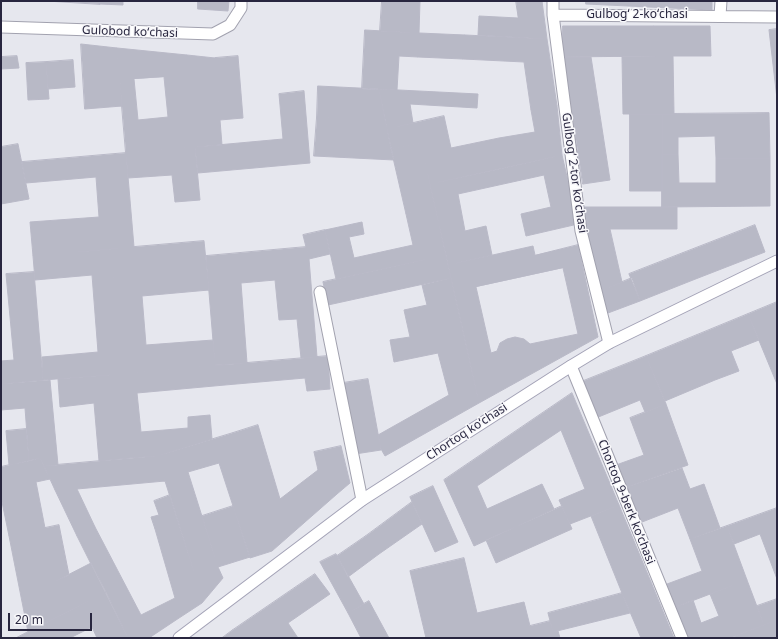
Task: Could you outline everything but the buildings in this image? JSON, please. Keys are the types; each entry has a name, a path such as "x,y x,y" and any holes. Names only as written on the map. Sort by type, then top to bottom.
{"street":[{"name":"Gulobod koʻchasi","path":"1,27 213,34 230,25 241,8 241,1"},
{"name":"Gulbogʻ 2-tor koʻchasi","path":"553,1 553,15 581,231 609,343"},
{"path":"720,16 721,1"},
{"name":"Gulbogʻ 2-koʻchasi","path":"553,15 777,17"},
{"name":"Chortoq koʻchasi","path":"179,638 362,500 571,366 609,343 777,261"},
{"path":"320,292 362,500"},
{"name":"Chortoq 9-berk koʻchasi","path":"571,366 682,638"}]}
